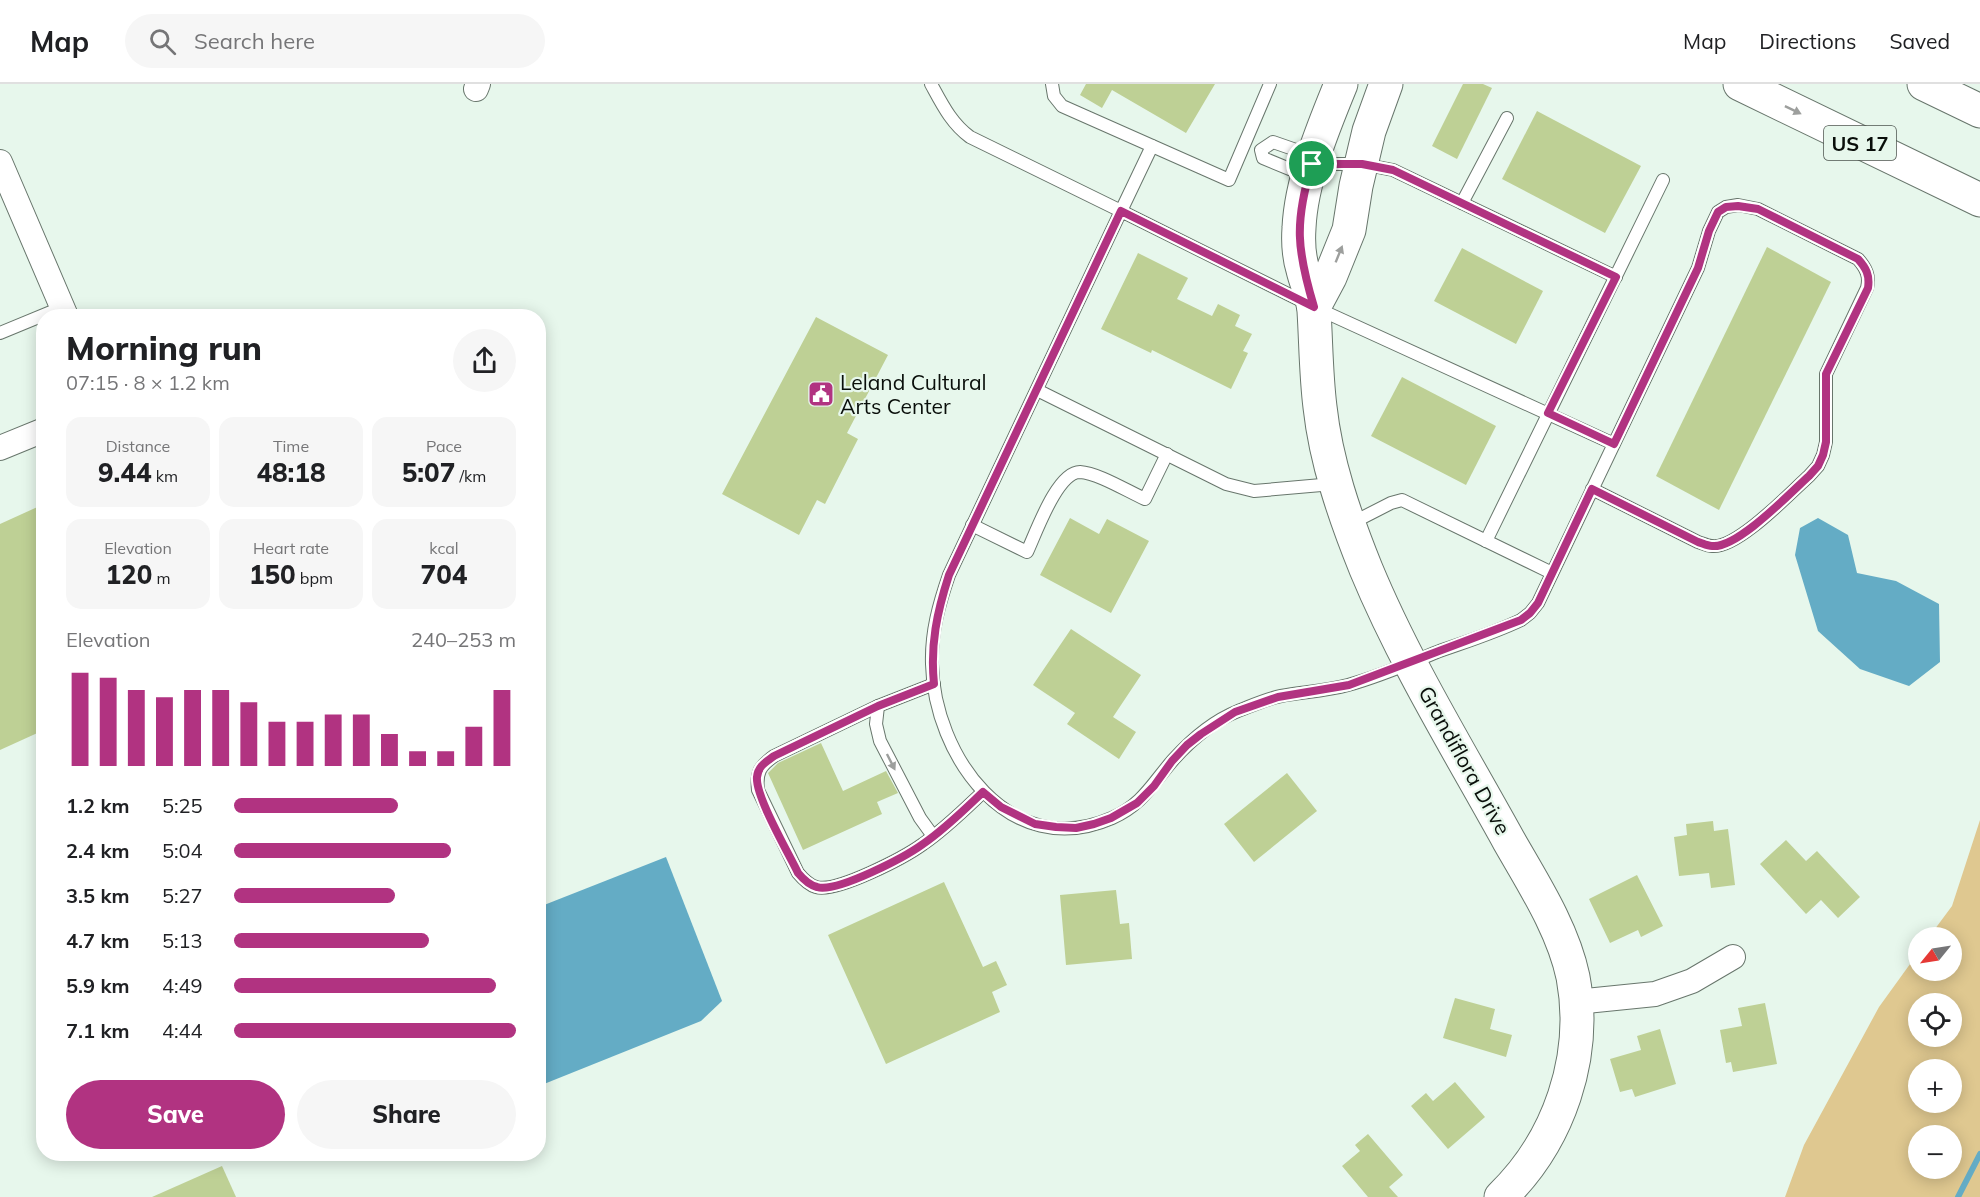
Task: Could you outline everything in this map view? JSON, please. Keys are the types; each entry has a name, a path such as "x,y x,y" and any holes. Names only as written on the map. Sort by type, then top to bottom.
{"main road":[{"name":"Grandiflora Drive","path":"1341,84 1312,164 1299,226 1302,268 1314,307 1320,410 1336,484 1349,524 1381,603 1548,913 1563,944 1572,974 1576,1002 1575,1038 1571,1072 1562,1105 1550,1132 1530,1163 1500,1197"},
{"name":"Grandiflora Drive","path":"1314,307 1349,230 1370,131 1386,84"},
{"name":"US 17","path":"1740,84 1980,200"},
{"path":"1924,84 1980,111"}],"street":[{"path":"0,162 63,309"},
{"path":"0,448 36,433"},
{"path":"1576,1002 1655,994 1692,981 1733,957"}],"lane":[{"path":"931,84 948,115 958,128 970,136 1314,307 1614,444"},
{"path":"1052,84 1054,96 1062,106 1229,180 1270,84"},
{"path":"1462,203 1507,118"},
{"path":"1261,150 1273,142 1296,150 1312,164"},
{"path":"1245,143 1261,150"},
{"path":"1152,146 972,525 949,575 937,612 932,647 937,704 959,760 983,792 1001,807 1035,824 1056,827 1076,828 1111,818 1137,803 1187,745 1235,712 1278,697 1349,685 1521,620 1530,613 1538,603 1592,489 1698,268 1709,231 1718,212 1726,207 1738,206 1758,209 1858,259 1865,267 1869,279 1868,288 1826,374 1826,442 1818,466 1743,534 1723,545 1712,546 1698,542 1592,489"},
{"path":"1261,150 1263,158 1292,170 1312,164 1362,164 1393,170 1616,277"},
{"path":"1486,541 1663,180"},
{"path":"0,333 36,321"},
{"path":"1037,390 1226,484 1241,489 1254,491 1336,484"},
{"path":"972,525 1028,552 1057,489 1070,475 1078,472 1092,475 1145,499 1167,454"},
{"path":"1349,524 1391,503 1402,500 1552,573"},
{"path":"934,684 878,706 774,756 762,765 757,778 758,790 798,873 807,883 827,888 846,884 912,851 950,823 983,792"},
{"path":"878,706 876,724 880,741 920,819 933,836"}],"shaded area":[{"path":"1980,820 1980,1197 1785,1197 1804,1145 1879,1007 1908,967 1908,981 1962,981 1962,927 1936,927 1952,906"}],"water":[{"path":"1818,518 1848,535 1857,573 1896,581 1939,604 1940,662 1909,686 1860,669 1818,631 1795,555 1800,528"},
{"path":"666,857 722,1001 701,1021 546,1083 546,904"}],"building":[{"path":"1086,84 1215,84 1186,133 1112,90 1102,108 1080,95"},
{"path":"1463,84 1483,84 1492,88 1457,159 1432,146"},
{"path":"1537,111 1641,166 1605,233 1502,179"},
{"path":"1767,247 1831,282 1719,510 1656,476"},
{"path":"1462,248 1543,291 1516,344 1434,301"},
{"path":"1138,253 1188,278 1177,299 1212,316 1218,304 1240,315 1235,326 1252,334 1243,351 1248,353 1231,389 1152,350 1151,353 1101,329"},
{"name":"Leland Cultural Arts Center","path":"816,317 888,355 847,433 858,439 825,504 817,500 799,535 722,494"},
{"path":"1402,377 1496,426 1466,485 1371,436"},
{"path":"36,508 36,734 0,750 0,524"},
{"path":"1070,518 1099,534 1107,519 1149,541 1111,613 1040,575"},
{"path":"1071,629 1141,675 1113,717 1136,732 1119,759 1067,724 1075,713 1033,685"},
{"path":"821,743 843,791 886,771 898,793 877,802 882,814 803,850 768,773 778,763"},
{"path":"1287,773 1317,811 1254,862 1224,824"},
{"path":"1713,821 1714,831 1728,829 1735,885 1711,888 1709,873 1679,876 1674,837 1687,835 1686,824"},
{"path":"1786,840 1806,861 1817,851 1860,897 1838,918 1821,900 1806,914 1760,864"},
{"path":"1637,875 1663,926 1641,937 1638,930 1610,943 1589,899"},
{"path":"944,882 983,967 996,961 1007,985 992,992 1000,1012 886,1064 828,935"},
{"path":"1116,890 1120,924 1129,923 1132,959 1066,965 1060,895"},
{"path":"1455,998 1495,1009 1490,1029 1512,1035 1506,1057 1443,1038"},
{"path":"1765,1003 1777,1064 1733,1072 1731,1062 1726,1063 1720,1030 1742,1026 1738,1008"},
{"path":"1660,1029 1676,1084 1635,1097 1632,1089 1620,1092 1610,1059 1641,1050 1637,1036"},
{"path":"1455,1082 1485,1117 1448,1149 1411,1106 1426,1093 1433,1101"},
{"path":"1368,1134 1403,1175 1389,1187 1398,1197 1368,1197 1342,1166 1360,1151 1355,1145"},
{"path":"222,1166 236,1197 152,1197"}],"waterway":[{"path":"1958,1197 1980,1154"}],"place":[{"name":"Leland Cultural Arts Center","path":"821,394"}],"route":[{"path":"1312,164 1362,164 1393,170 1616,277 1548,413 1614,444 1698,268 1709,231 1718,212 1726,207 1738,206 1758,209 1858,259 1865,267 1869,279 1868,288 1826,374 1826,442 1818,466 1743,534 1723,545 1712,546 1698,542 1592,489 1538,603 1521,620 1349,685 1278,697 1235,712 1187,745 1146,795 1125,811 1111,818 1076,828 1035,824 1001,807 983,792 950,823 912,851 846,884 827,888 807,883 798,873 758,790 759,771 762,765 774,756 878,706 934,684 932,647 934,630 937,612 949,575 1121,211 1314,307 1302,268 1299,246 1302,204 1312,164"}]}
